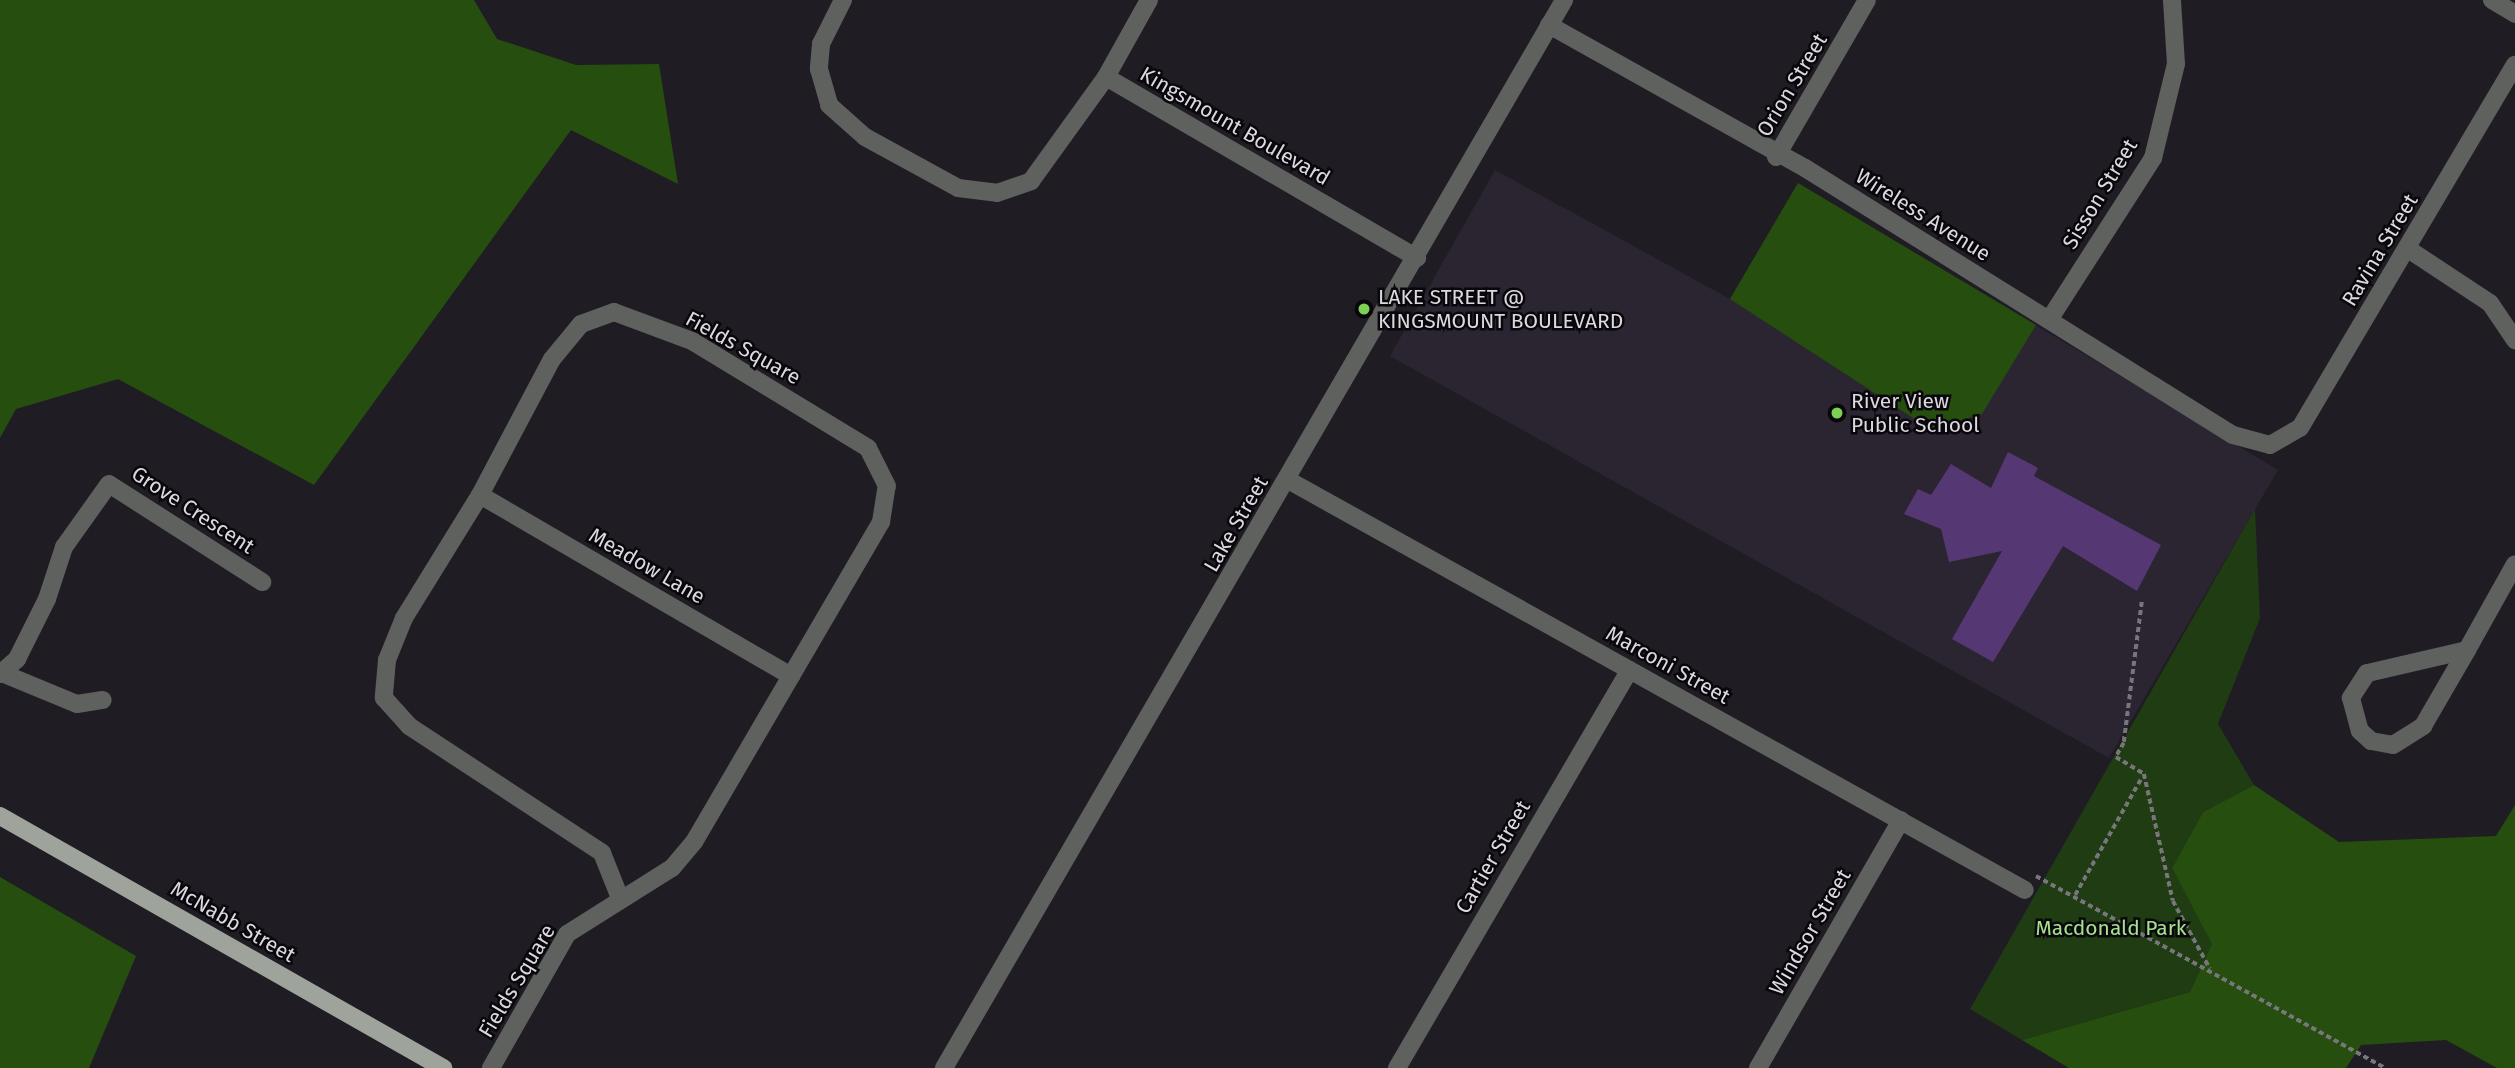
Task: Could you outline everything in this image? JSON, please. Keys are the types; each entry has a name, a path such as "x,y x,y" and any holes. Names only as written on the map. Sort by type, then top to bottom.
{"main road":[{"name":"McNabb Street","path":"0,816 443,1068"}],"street":[{"path":"843,0 821,44 819,69 829,105 865,137 958,188 997,193 1031,181 1106,77"},
{"name":"Kingsmount Boulevard","path":"1149,0 1106,77 1417,258"},
{"name":"Lake Street","path":"944,1068 1289,480 1564,0"},
{"name":"Orion Street","path":"1776,157 1867,0"},
{"name":"Sisson Street","path":"2049,320 2153,158 2176,64 2172,0"},
{"path":"2492,0 2515,14"},
{"name":"Wireless Avenue","path":"1549,25 1776,157 1805,168 2233,435 2270,445"},
{"name":"Ravina Street","path":"2270,445 2300,428 2409,249 2515,65"},
{"path":"2409,249 2490,303 2515,340"},
{"name":"Fields Square","path":"491,1068 567,934 672,867 694,842 881,522 887,486 868,448 692,341 614,312 581,324 552,359 481,495 404,618 387,660 384,698 408,726 602,853 620,898"},
{"name":"Marconi Street","path":"1289,480 2025,890"},
{"name":"Grove Crescent","path":"1,673 17,659 47,599 64,547 110,484 262,582"},
{"name":"Meadow Lane","path":"481,495 792,676"},
{"path":"2467,650 2367,673 2351,698 2351,716 2360,732 2382,743 2408,738 2423,726 2467,650 2515,565"},
{"name":"Cartier Street","path":"1397,1068 1630,670"},
{"path":"1,673 77,704 103,700"},
{"name":"Windsor Street","path":"1758,1068 1901,820"}],"path":[{"path":"2075,895 2144,774 2116,757 2124,743 2142,602"},
{"path":"2141,779 2173,901 2211,970"},
{"path":"2025,890 2038,874 2385,1068"}],"shaded area":[{"name":"River View Public School","path":"1495,170 1730,299 1798,183 2278,470 2109,758 1390,356"}],"green space":[{"path":"0,0 474,0 497,39 576,65 659,64 678,184 571,130 314,485 118,379 16,409 0,438"},
{"path":"1798,183 2036,325 1982,414 1930,429 1730,299"},
{"name":"Macdonald Park","path":"2255,509 2260,618 2218,724 2254,785 2203,812 2172,868 2213,944 2190,992 2022,1040 1970,1009"},
{"path":"2254,785 2339,842 2496,836 2515,805 2515,1068 2497,1068 2446,1040 2361,1045 2346,1068 2069,1068 2022,1040 2190,992 2212,944 2172,868 2203,812"},
{"path":"0,877 136,956 89,1068 0,1068"}],"building":[{"path":"2008,452 2038,468 2034,476 2161,545 2137,591 2063,546 1993,662 1952,639 2002,551 1949,562 1941,529 1904,514 1918,489 1931,495 1951,464 1991,488"}],"place":[{"name":"LAKE STREET @ KINGSMOUNT BOULEVARD","path":"1364,309"},
{"name":"River View Public School","path":"1837,413"}]}
